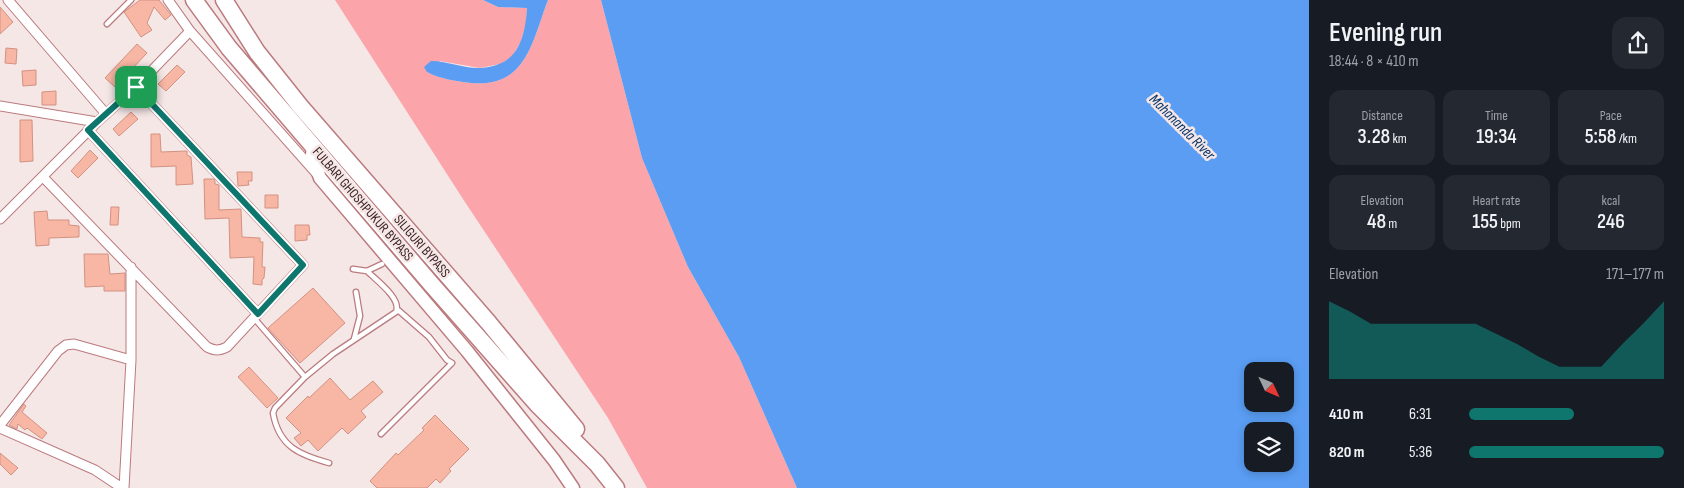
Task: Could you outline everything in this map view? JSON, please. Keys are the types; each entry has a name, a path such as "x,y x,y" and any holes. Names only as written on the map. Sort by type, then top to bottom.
{"highway":[{"name":"FULBARI GHOSHPUKUR BYPASS","path":"194,0 229,48 426,278 537,404 597,464 616,488"},
{"name":"SILIGURI BYPASS","path":"224,0 257,52 300,106 488,322 624,488"}],"main road":[{"path":"313,146 312,155 320,178 467,351 554,460 573,488"}],"street":[{"path":"8,0 106,114"},
{"path":"168,0 190,31 320,178"},
{"path":"0,219 88,130 136,87 190,31"},
{"path":"43,177 208,347 220,351 227,347 303,265 136,87"},
{"path":"0,106 97,122"},
{"path":"88,130 256,316"},
{"path":"131,267 131,360 123,488 95,470 0,427 58,351 66,345 74,344 131,360"}],"lane":[{"path":"107,24 131,0"},
{"path":"353,269 367,271 382,264"},
{"path":"367,271 395,299 398,310 429,337 447,360 452,363 381,434"},
{"path":"354,339 360,316 356,292"},
{"path":"329,463 307,457 292,448 282,436 273,417 273,411 305,378 354,339 398,310"},
{"path":"256,316 305,378"}],"shaded area":[{"path":"335,0 483,0 498,7 527,8 526,24 521,42 513,55 505,63 480,68 440,61 427,72 443,78 471,83 490,83 504,78 516,70 525,59 548,0 601,0 642,158 688,267 739,357 797,488 647,488 608,418 463,199"}],"water":[{"path":"483,0 548,0 525,59 516,70 504,78 490,83 471,83 427,72 424,67 431,61 481,68 493,66 511,57 521,41 527,8 498,7"},
{"name":"Mahananda River","path":"601,0 1309,0 1309,488 797,488 739,357 688,267 642,158"}],"building":[{"path":"140,0 159,0 171,15 165,20 154,7 147,23 152,30 141,37 124,12"},
{"path":"0,7 13,22 0,34"},
{"path":"137,44 147,53 115,87 105,78"},
{"path":"6,48 17,49 16,64 5,63"},
{"path":"177,65 185,72 166,91 158,84"},
{"path":"36,70 36,85 23,86 22,71"},
{"path":"56,91 56,105 42,105 42,92"},
{"path":"131,112 138,119 119,136 113,129"},
{"path":"20,120 32,120 33,161 20,162"},
{"path":"151,134 160,134 161,152 187,151 187,155 191,157 193,184 176,185 176,166 151,167"},
{"path":"90,150 98,158 78,178 71,171"},
{"path":"237,172 252,172 252,181 248,181 249,185 238,186"},
{"path":"204,179 214,179 215,184 219,185 219,210 241,209 242,237 260,238 260,242 263,242 262,267 265,267 262,285 253,284 254,257 230,258 229,218 205,219"},
{"path":"265,195 278,195 278,208 265,208"},
{"path":"111,207 119,207 118,225 110,225"},
{"path":"47,211 48,220 69,220 69,225 79,226 79,237 49,238 49,245 36,246 34,212"},
{"path":"295,225 309,225 310,235 307,235 307,240 295,241"},
{"path":"84,254 108,254 110,274 125,273 125,291 104,291 104,286 85,287"},
{"path":"313,288 345,323 300,363 268,328"},
{"path":"249,367 278,398 267,408 238,377"},
{"path":"330,378 350,400 373,381 383,392 361,411 366,417 348,434 342,428 318,451 308,440 301,446 294,438 301,433 286,418"},
{"path":"24,404 26,406 22,412 47,433 42,439 18,424 17,429 9,425"},
{"path":"435,415 469,449 449,469 451,471 440,483 436,479 427,488 377,488 370,481 396,453 398,455 424,430 422,428"},
{"path":"0,453 18,468 11,475 0,464"}],"route":[{"path":"136,87 303,265 258,314 88,130 136,87"}]}
